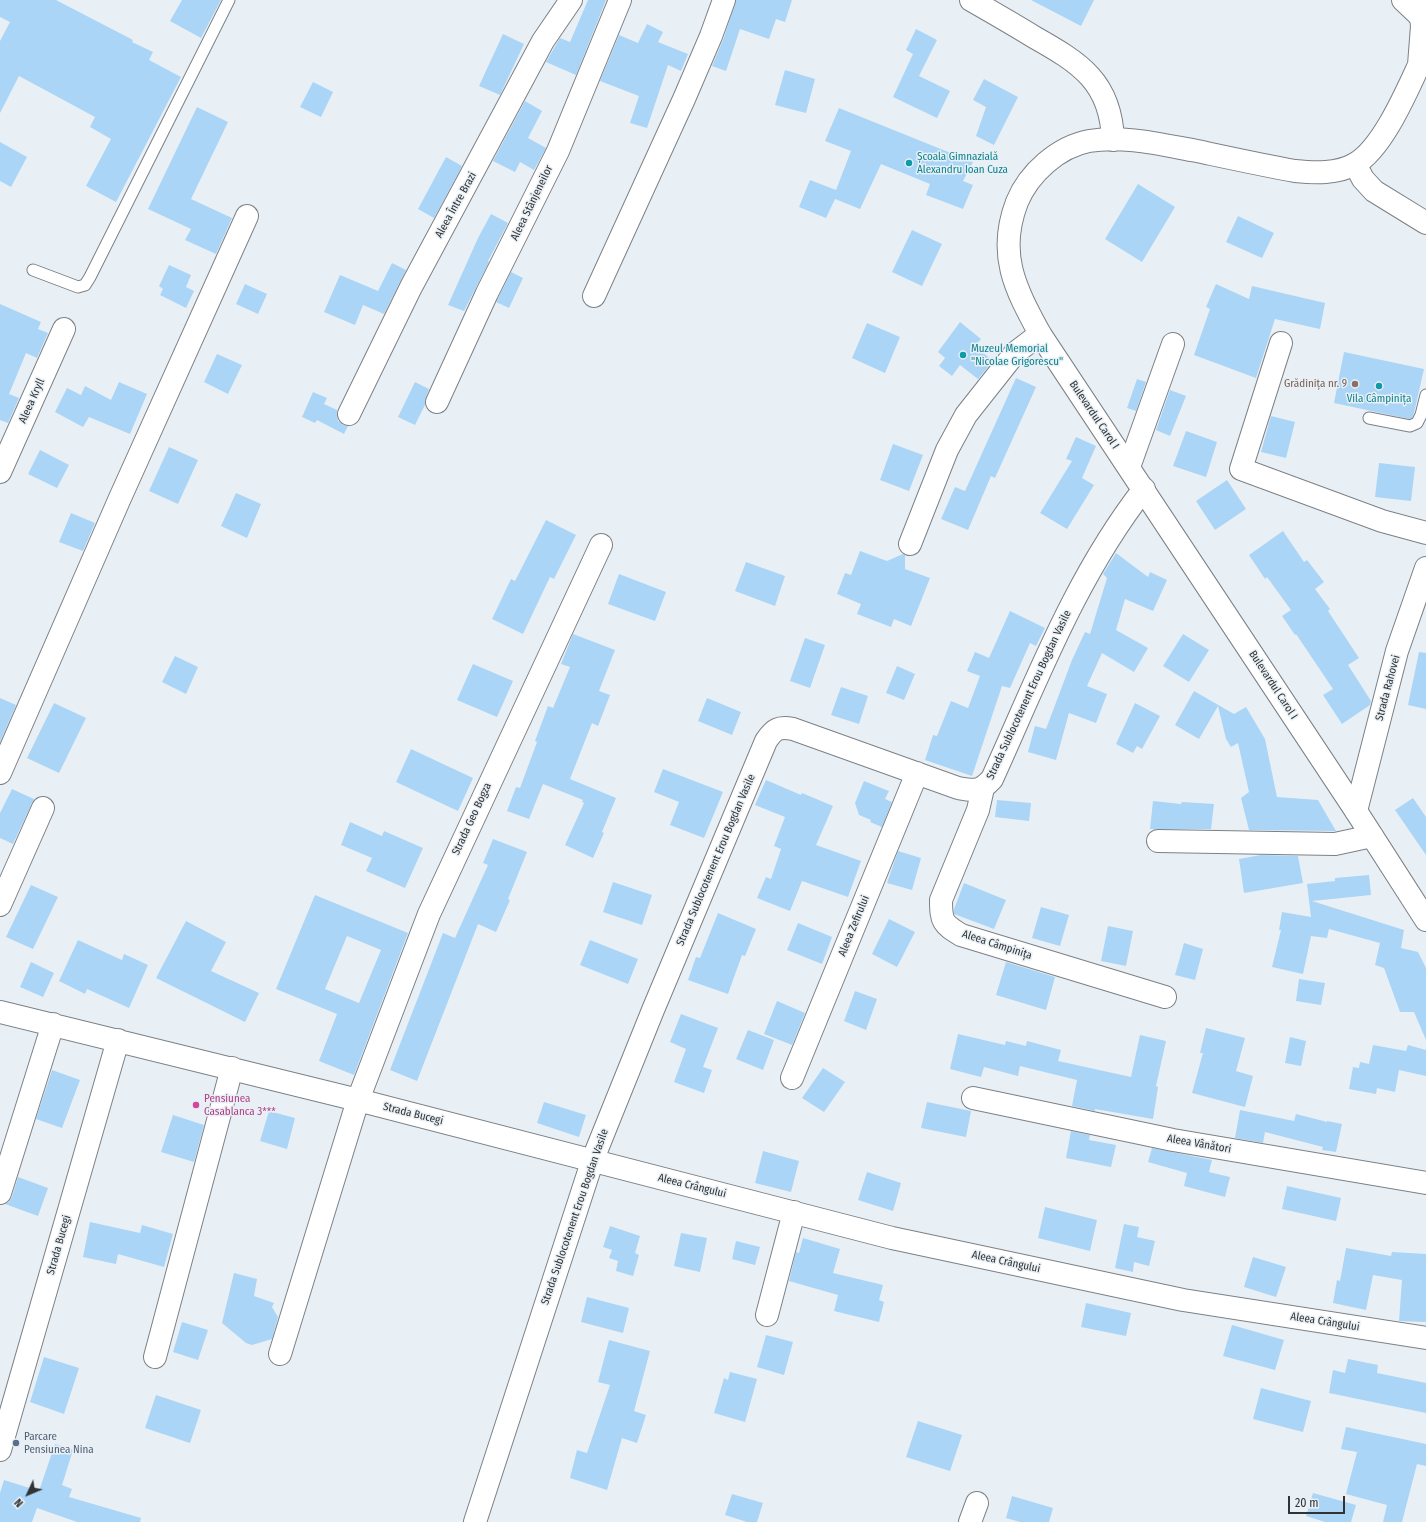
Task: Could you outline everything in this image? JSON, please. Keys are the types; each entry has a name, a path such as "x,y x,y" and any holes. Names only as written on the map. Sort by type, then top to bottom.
{"street":[{"name":"Aleea Între Brazi","path":"349,414 411,287 543,42 571,0"},
{"name":"Aleea Stânjeneilor","path":"437,402 487,293 558,151 620,0"},
{"path":"594,296 684,99 711,36 724,0"},
{"path":"971,0 1067,56 1085,71 1103,94 1113,126 1113,140"},
{"path":"1403,0 1423,14"},
{"name":"Bulevardul Carol I","path":"1423,14 1422,61 1379,141 1368,154 1355,164 1333,171 1316,173 1295,171 1161,144 1113,140 1088,141 1074,145 1047,162 1028,183 1019,197 1013,213 1009,229 1008,245 1009,261 1013,277 1040,334 1144,489 1426,920"},
{"path":"1355,164 1363,179 1374,191 1426,223"},
{"path":"0,773 120,498 247,216"},
{"name":"Aleea Kryll","path":"0,472 64,329"},
{"path":"910,544 948,450 966,415 1015,353 1040,334"},
{"path":"1281,343 1241,469 1382,521 1426,532"},
{"path":"1129,467 1173,344"},
{"name":"Strada Sublocotenent Erou Bogdan Vasile","path":"475,1522 592,1159 652,1010 770,734 776,729 784,727 793,729 958,788 973,791 983,788 992,779 1078,591 1118,526 1144,489"},
{"name":"Strada Geo Bogza","path":"280,1354 358,1100 429,914 601,545"},
{"name":"Strada Rahovei","path":"1356,811 1397,651 1426,568"},
{"name":"Aleea Zefirului","path":"792,1078 917,773"},
{"name":"Aleea Câmpinița","path":"983,788 978,810 941,900 941,916 947,927 961,935 1166,997"},
{"path":"0,905 43,808"},
{"path":"1158,841 1335,844 1372,836"},
{"name":"Strada Bucegi","path":"0,1012 232,1068 592,1159"},
{"path":"0,1193 53,1024"},
{"name":"Strada Bucegi","path":"0,1450 118,1040"},
{"path":"155,1357 232,1068"},
{"name":"Aleea Vânători","path":"972,1098 1173,1140 1426,1183"},
{"name":"Aleea Crângului","path":"592,1159 892,1238 1183,1300 1426,1338"},
{"path":"766,1315 794,1212"}],"lane":[{"path":"33,270 78,288 85,286 229,0"},
{"path":"1369,418 1410,426 1417,423 1421,415 1426,395"}],"building":[{"path":"0,0 56,0 153,52 149,60 181,77 116,202 86,186 111,139 90,127 95,117 19,76 0,113 0,41 10,22 0,17"},
{"path":"182,0 221,0 201,38 170,21"},
{"path":"588,0 606,0 576,75 546,62 560,38 570,42"},
{"path":"736,0 792,0 785,22 776,19 769,39 740,29 726,71 712,66 723,40"},
{"path":"1031,0 1094,0 1081,26"},
{"path":"647,24 663,32 658,42 688,54 681,71 668,65 647,128 630,123 639,96 600,81 619,35 638,43"},
{"path":"916,29 937,40 919,76 950,91 937,118 893,97 913,54 906,50"},
{"path":"503,34 524,44 500,95 479,86"},
{"path":"785,70 815,79 806,113 775,105"},
{"path":"984,79 1018,97 994,145 976,136 986,107 973,100"},
{"path":"313,82 333,92 321,117 300,107"},
{"path":"525,101 542,111 528,138 546,148 534,170 520,162 515,172 493,161"},
{"path":"197,107 228,122 191,199 232,218 216,254 185,240 191,229 148,209"},
{"name":"Școala Gimnazială Alexandru Ioan Cuza","path":"839,108 973,162 963,181 973,185 963,209 926,195 930,184 881,164 860,209 835,199 826,218 799,207 810,180 836,190 851,151 825,141"},
{"path":"0,142 27,157 11,187 0,181"},
{"path":"446,157 462,166 434,218 418,209"},
{"path":"1138,184 1175,207 1142,262 1105,239"},
{"path":"491,214 508,223 464,311 448,305 478,238"},
{"path":"1238,216 1274,233 1262,258 1226,242"},
{"path":"912,230 942,244 922,286 892,272"},
{"path":"392,263 406,270 384,314 363,305 355,325 324,312 340,275 378,291"},
{"path":"169,265 191,275 186,287 194,291 186,308 160,295 163,289 159,286"},
{"path":"511,272 523,278 509,308 496,302"},
{"path":"245,284 267,294 258,314 236,304"},
{"path":"1216,284 1249,299 1252,286 1325,303 1320,329 1275,319 1256,378 1194,355 1210,309 1206,307"},
{"path":"0,304 41,322 38,329 48,333 37,358 26,353 9,394 19,398 8,423 0,420"},
{"name":"Muzeul Memorial \"Nicolae Grigorescu\"","path":"960,322 981,339 975,346 993,361 978,379 960,365 952,376 939,366 945,358 938,352"},
{"path":"867,323 900,337 885,373 852,358"},
{"name":"Vila Câmpinița","path":"1344,352 1424,369 1412,418 1409,419 1334,403"},
{"path":"217,354 242,365 228,394 204,382"},
{"path":"1016,378 1036,387 995,478 991,476 968,530 941,519 955,487 965,491"},
{"path":"1137,379 1146,382 1136,411 1127,408"},
{"path":"119,382 147,394 130,434 89,417 83,427 55,412 67,388 81,395 85,386 111,400"},
{"path":"415,382 429,389 425,405 415,425 398,417"},
{"path":"1170,390 1186,396 1170,436 1156,430"},
{"path":"313,392 327,398 324,404 337,410 338,421 343,425 348,426 344,434 317,420 315,423 302,417"},
{"path":"1271,416 1295,422 1286,458 1261,452"},
{"path":"1186,431 1217,442 1206,477 1173,466"},
{"path":"1076,437 1096,446 1082,478 1094,485 1067,529 1040,513 1072,461 1066,459"},
{"path":"893,444 923,455 909,491 880,480"},
{"path":"169,447 198,460 178,504 149,491"},
{"path":"40,450 69,465 57,488 28,474"},
{"path":"1379,463 1415,467 1411,501 1375,497"},
{"path":"1227,480 1246,509 1215,530 1196,501"},
{"path":"236,493 261,504 247,538 221,526"},
{"path":"71,513 95,523 83,551 59,542"},
{"path":"546,520 576,535 554,579 550,577 523,634 492,619 511,579 515,581"},
{"path":"1283,531 1304,562 1307,560 1324,582 1315,589 1330,609 1328,611 1359,658 1348,665 1371,701 1370,705 1342,724 1323,695 1333,689 1282,616 1291,610 1267,577 1265,579 1249,555"},
{"path":"860,551 887,561 903,554 905,555 905,569 930,578 911,626 894,619 891,627 857,614 861,604 837,594 845,573 851,575"},
{"path":"1116,553 1148,577 1150,572 1167,580 1153,611 1125,599 1116,630 1148,648 1134,672 1102,653 1087,686 1107,694 1096,723 1069,713 1056,760 1028,752 1035,726 1046,729 1072,660 1085,632 1090,634 1107,578 1103,574"},
{"path":"746,562 785,576 775,606 735,591"},
{"path":"619,574 666,592 655,621 608,604"},
{"path":"1010,611 1045,628 1036,646 1030,643 1010,688 1002,686 972,776 925,760 933,735 937,736 951,701 968,708 980,676 967,671 975,652 989,658"},
{"path":"573,634 615,650 599,691 610,695 598,726 592,723 570,779 616,798 602,832 604,833 593,858 565,845 584,803 582,802 583,800 543,784 529,819 507,811 516,787 520,788 537,742 535,741 548,706 553,708 570,667 561,664"},
{"path":"1183,634 1209,650 1189,682 1163,666"},
{"path":"805,638 825,645 810,688 790,681"},
{"path":"1419,652 1426,653 1426,709 1408,705"},
{"path":"175,656 198,667 186,694 162,682"},
{"path":"473,664 513,681 497,717 457,700"},
{"path":"897,666 915,674 904,700 886,693"},
{"path":"841,687 868,696 859,724 831,715"},
{"path":"1194,691 1234,714 1246,707 1265,739 1277,797 1318,800 1336,831 1249,830 1241,798 1249,792 1238,743 1231,747 1226,739 1218,706 1199,739 1175,725"},
{"path":"0,698 16,705 0,742"},
{"path":"707,698 741,712 732,735 698,721"},
{"path":"54,703 86,718 59,773 27,758"},
{"path":"1135,703 1160,716 1142,749 1137,746 1133,753 1116,744"},
{"path":"411,749 473,778 458,811 396,782"},
{"path":"663,769 723,792 704,838 670,825 679,802 654,792"},
{"path":"766,780 801,795 802,793 833,806 816,845 861,861 848,897 802,881 790,911 757,898 766,877 771,879 781,849 774,846 785,817 755,805"},
{"path":"864,781 889,791 885,799 892,802 882,827 859,815 855,803"},
{"path":"12,789 34,799 13,844 0,838 0,813"},
{"path":"1413,798 1426,817 1426,855 1395,810"},
{"path":"997,800 1031,803 1029,821 995,817"},
{"path":"1153,801 1181,804 1182,802 1214,804 1211,829 1150,829"},
{"path":"350,822 382,836 384,831 423,848 405,888 366,871 372,858 341,845"},
{"path":"493,839 527,852 508,899 510,900 496,932 478,924 417,1081 390,1070 443,933 455,938 488,865 483,863"},
{"path":"898,851 921,858 912,890 887,883"},
{"path":"1261,855 1298,856 1303,883 1244,893 1239,859"},
{"path":"1369,875 1371,895 1312,901 1404,930 1401,948 1418,952 1426,968 1426,1040 1414,1012 1400,1012 1384,968 1375,965 1380,943 1329,929 1327,938 1311,936 1303,974 1272,967 1281,930 1279,930 1282,912 1311,917 1307,884 1335,881 1335,878"},
{"path":"613,882 652,895 642,925 603,912"},
{"path":"964,883 1006,900 994,929 954,914 954,909"},
{"path":"31,885 58,897 33,949 6,937"},
{"path":"315,895 408,933 354,1075 319,1061 337,1014 276,989","holes":["347,936 381,950 359,1003 325,989"]},
{"path":"1041,907 1069,915 1060,946 1032,938"},
{"path":"718,913 756,929 745,956 742,955 728,994 688,980 696,957 700,958"},
{"path":"889,919 915,932 897,967 872,954"},
{"path":"186,921 226,942 211,971 259,993 245,1022 156,978"},
{"path":"798,923 832,937 822,964 787,950"},
{"path":"1108,926 1133,931 1126,966 1101,961"},
{"path":"78,940 122,960 124,954 148,965 129,1008 87,989 85,994 59,981"},
{"path":"590,940 638,959 628,984 580,965"},
{"path":"1184,943 1203,949 1195,980 1175,975"},
{"path":"31,962 54,973 43,997 20,987"},
{"path":"1006,962 1055,977 1046,1010 996,995"},
{"path":"1299,979 1325,983 1321,1005 1296,1001"},
{"path":"855,991 877,999 866,1030 844,1021"},
{"path":"777,1001 805,1013 792,1045 764,1034"},
{"path":"681,1014 718,1028 703,1067 712,1070 704,1093 674,1082 686,1049 670,1042"},
{"path":"1206,1028 1245,1038 1236,1071 1253,1076 1245,1107 1192,1093 1203,1053 1200,1053"},
{"path":"748,1030 774,1040 763,1070 736,1059"},
{"path":"958,1034 1005,1045 1006,1041 1026,1046 1027,1041 1061,1050 1058,1061 1131,1077 1140,1035 1166,1041 1156,1086 1158,1087 1153,1119 1095,1109 1095,1111 1072,1106 1077,1080 1020,1066 1018,1076 984,1067 981,1077 950,1069"},
{"path":"1290,1037 1306,1041 1301,1066 1285,1063"},
{"path":"1373,1045 1406,1051 1408,1045 1426,1050 1426,1076 1399,1070 1395,1092 1377,1088 1376,1094 1349,1089 1353,1067 1359,1068 1360,1062 1369,1064"},
{"path":"823,1068 845,1082 824,1112 802,1098"},
{"path":"52,1070 80,1080 62,1128 36,1119"},
{"path":"544,1102 586,1115 579,1137 537,1123"},
{"path":"927,1102 971,1111 966,1137 921,1128"},
{"path":"1240,1110 1294,1121 1296,1114 1327,1122 1342,1124 1336,1152 1322,1150 1323,1147 1265,1132 1263,1143 1235,1138"},
{"path":"269,1111 295,1118 287,1149 260,1141"},
{"path":"173,1115 204,1125 194,1162 161,1152"},
{"path":"1071,1131 1090,1135 1089,1140 1116,1145 1111,1167 1066,1158"},
{"path":"1152,1148 1212,1160 1209,1172 1230,1177 1225,1197 1184,1186 1187,1173 1148,1162"},
{"path":"763,1151 799,1161 791,1192 755,1183"},
{"path":"867,1172 901,1183 893,1211 858,1200"},
{"path":"18,1177 48,1188 38,1216 5,1204 9,1202 12,1197"},
{"path":"1287,1186 1341,1198 1336,1221 1282,1209"},
{"path":"1045,1207 1097,1220 1090,1251 1038,1238"},
{"path":"90,1222 140,1233 142,1225 173,1234 164,1267 118,1254 116,1264 83,1257"},
{"path":"1124,1224 1139,1227 1137,1237 1155,1241 1149,1266 1134,1262 1133,1272 1115,1268"},
{"path":"610,1226 640,1236 635,1253 639,1255 633,1276 616,1271 618,1261 609,1258 612,1250 603,1247"},
{"path":"681,1233 707,1238 700,1272 674,1266"},
{"path":"803,1238 840,1249 833,1273 883,1285 879,1300 884,1302 879,1322 834,1311 838,1295 789,1281 796,1252 799,1253"},
{"path":"736,1241 760,1247 755,1265 732,1259"},
{"path":"1346,1248 1391,1256 1392,1252 1426,1254 1426,1322 1399,1321 1402,1280 1373,1275 1366,1310 1333,1303 1337,1280 1340,1281"},
{"path":"1253,1257 1286,1267 1276,1297 1244,1287"},
{"path":"234,1273 257,1279 254,1296 274,1303 272,1307 278,1317 272,1339 252,1345 246,1343 222,1323"},
{"path":"587,1297 629,1308 623,1333 581,1322"},
{"path":"1086,1303 1131,1313 1126,1336 1081,1327"},
{"path":"182,1322 208,1330 198,1360 173,1352"},
{"path":"1232,1325 1284,1340 1275,1370 1223,1356"},
{"path":"766,1335 793,1342 784,1375 757,1367"},
{"path":"609,1340 650,1351 634,1411 646,1415 637,1443 622,1438 607,1490 570,1478 577,1450 587,1453 610,1385 598,1382"},
{"path":"44,1357 79,1368 64,1414 30,1402"},
{"path":"1348,1359 1378,1365 1377,1373 1426,1383 1426,1413 1329,1393 1333,1370 1345,1373"},
{"path":"730,1372 757,1379 745,1422 714,1413 724,1378 728,1380"},
{"path":"1261,1388 1311,1401 1303,1432 1253,1419"},
{"path":"156,1395 201,1410 190,1443 145,1428"},
{"path":"918,1421 962,1435 950,1471 906,1457"},
{"path":"1346,1427 1426,1444 1426,1466 1417,1464 1402,1522 1383,1522 1387,1505 1346,1494 1357,1452 1341,1449"},
{"path":"55,1444 73,1450 62,1485 72,1489 69,1497 141,1518 140,1522 77,1522 37,1508 32,1522 0,1522 0,1493 4,1480 39,1491"},
{"path":"1313,1493 1356,1505 1351,1522 1325,1522 1306,1516"},
{"path":"732,1494 763,1503 757,1522 747,1522 725,1515"},
{"path":"1012,1496 1053,1508 1049,1522 1020,1522 1006,1518"}],"place":[{"name":"Școala Gimnazială Alexandru Ioan Cuza","path":"909,163"},
{"name":"Muzeul Memorial \"Nicolae Grigorescu\"","path":"963,355"},
{"name":"Grădinița nr. 9","path":"1355,384"},
{"name":"Vila Câmpinița","path":"1379,386"},
{"name":"Pensiunea Casablanca 3***","path":"196,1105"},
{"name":"Parcare Pensiunea Nina","path":"16,1443"}]}
